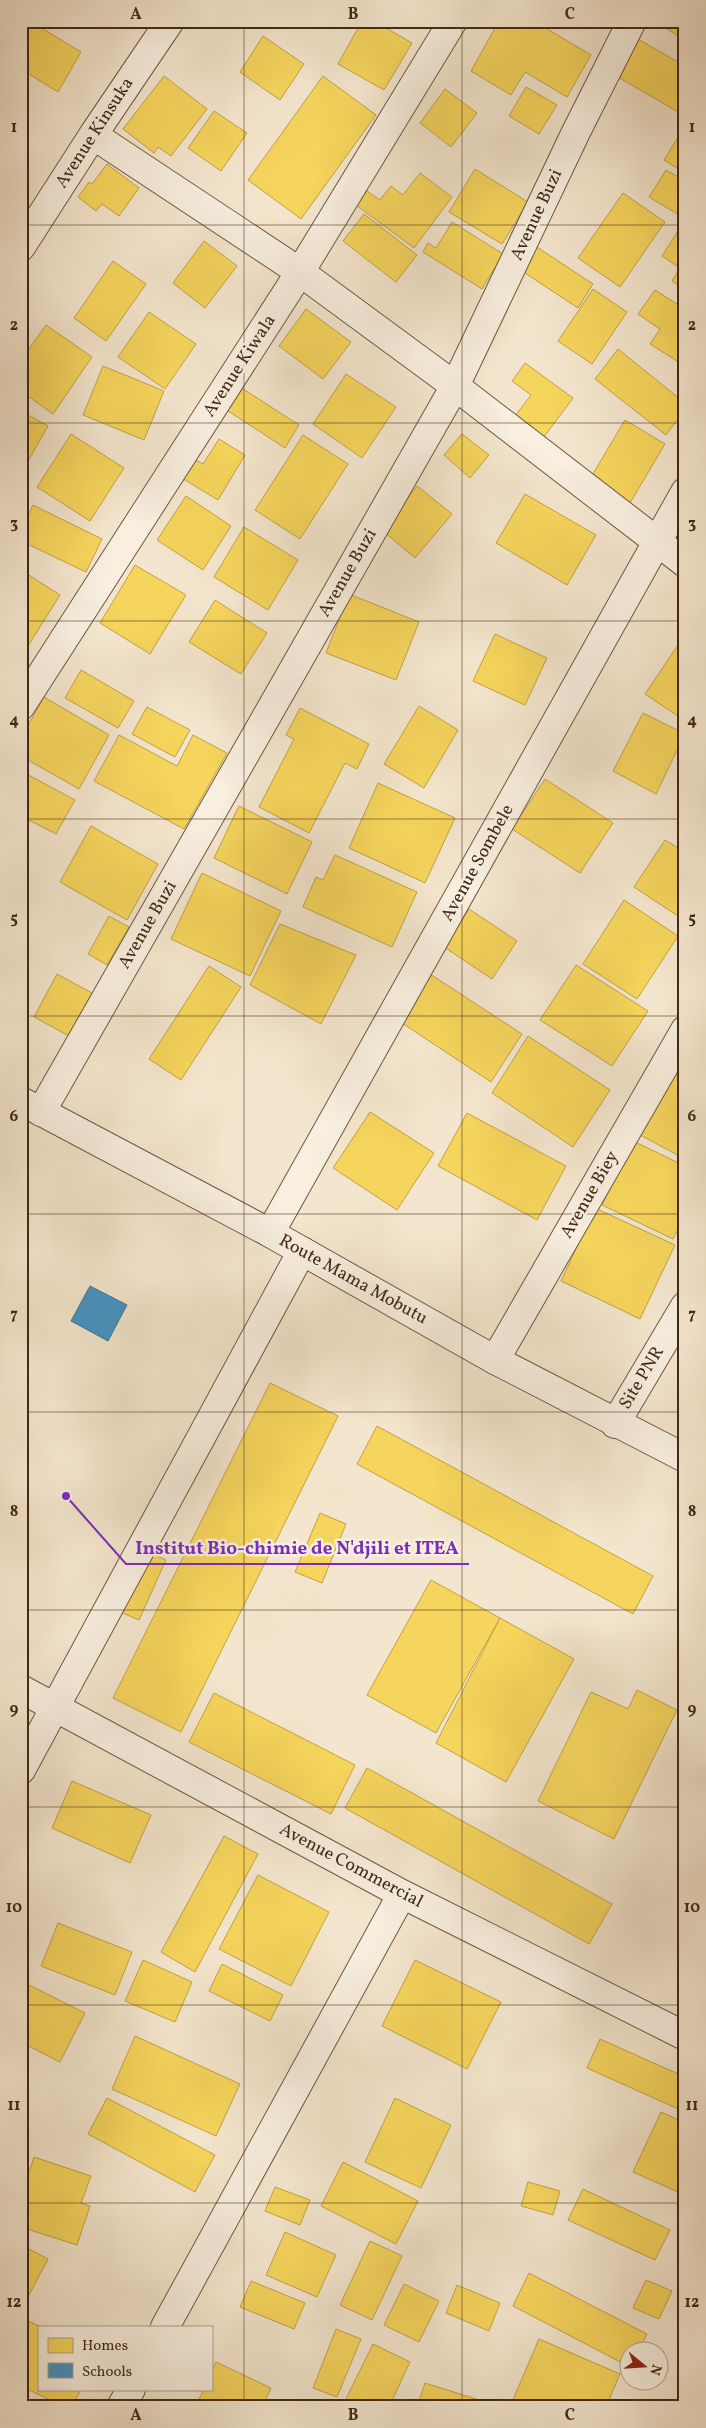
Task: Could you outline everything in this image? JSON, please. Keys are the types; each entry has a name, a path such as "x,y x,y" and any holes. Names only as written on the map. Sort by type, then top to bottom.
{"street":[{"name":"Avenue Kinsuka","path":"21,247 93,135 170,21"},
{"name":"Avenue Kiwala","path":"21,706 300,272 453,21"},
{"name":"Avenue Buzi","path":"31,1106 455,386 572,141 632,21"},
{"path":"93,135 300,272 455,386 685,563"},
{"name":"Avenue Sombele","path":"270,1233 685,492"},
{"name":"Avenue Biey","path":"495,1360 685,1030"},
{"name":"Route Mama Mobutu","path":"31,1106 270,1233 495,1360 615,1424 685,1458"},
{"path":"21,1770 302,1251"},
{"name":"Site PNR","path":"615,1424 685,1306"},
{"name":"Avenue Commercial","path":"21,1688 402,1894 685,2036"},
{"path":"166,2326 402,1894"},
{"path":"122,2407 130,2390"}],"building: Homes":[{"path":"21,21 30,21 81,52 58,92 21,69"},
{"path":"362,21 374,21 412,43 384,90 338,64"},
{"path":"499,21 534,21 591,55 567,97 525,72 511,95 471,71"},
{"path":"654,21 685,21 685,40"},
{"path":"263,36 304,64 280,100 240,72"},
{"path":"638,39 685,66 685,116 616,76"},
{"path":"164,76 207,109 171,156 158,147 154,153 123,129"},
{"path":"323,76 376,115 301,219 248,180"},
{"path":"526,87 557,105 539,134 509,116"},
{"path":"445,89 477,113 451,147 420,123"},
{"path":"214,111 247,133 221,171 188,148"},
{"path":"681,132 685,135 685,173 664,160"},
{"path":"107,164 139,188 119,216 102,204 96,211 78,197 89,182 92,184"},
{"path":"475,169 528,202 502,244 449,212"},
{"path":"666,170 685,181 685,206 679,215 649,197"},
{"path":"420,173 452,197 414,248 356,205 367,191 380,200 391,186 403,195"},
{"path":"623,193 665,222 620,287 578,258"},
{"path":"364,214 417,255 396,282 343,241"},
{"path":"452,222 503,254 482,289 423,252 428,243 436,248"},
{"path":"680,228 685,231 685,290 672,281 680,268 662,256"},
{"path":"204,241 237,266 205,308 173,283"},
{"path":"537,247 593,284 578,308 522,271"},
{"path":"113,261 146,284 106,341 74,318"},
{"path":"593,289 627,312 592,364 558,341"},
{"path":"655,290 685,309 685,366 650,344 660,329 638,314"},
{"path":"306,309 351,342 323,379 279,346"},
{"path":"149,312 196,344 165,389 118,357"},
{"path":"46,325 92,357 53,414 21,391 21,360"},
{"path":"618,349 685,403 685,410 666,435 595,379"},
{"path":"525,363 573,398 538,445 509,424 531,395 512,381"},
{"path":"103,366 164,391 144,440 83,415"},
{"path":"346,374 396,407 362,458 313,424"},
{"path":"234,383 299,425 285,448 219,405"},
{"path":"21,411 48,426 26,465 21,463"},
{"path":"625,420 665,444 630,503 590,479"},
{"path":"71,434 124,468 90,521 37,487"},
{"path":"462,434 489,455 470,478 444,455"},
{"path":"303,435 348,464 300,539 255,510"},
{"path":"219,439 245,455 218,500 175,474 187,455 203,464"},
{"path":"417,486 452,514 415,558 383,531"},
{"path":"525,494 596,535 567,585 496,543"},
{"path":"186,496 231,526 203,570 157,540"},
{"path":"33,505 102,539 86,572 21,541 21,530"},
{"path":"244,527 298,560 268,610 214,577"},
{"path":"135,565 186,595 150,654 100,623"},
{"path":"21,570 60,595 28,646 21,642"},
{"path":"349,594 419,622 396,680 326,653"},
{"path":"215,600 267,633 241,674 189,642"},
{"path":"495,634 547,658 525,705 473,681"},
{"path":"678,645 685,649 685,721 645,694"},
{"path":"81,670 134,701 118,728 65,698"},
{"path":"44,697 109,735 79,789 21,756 21,738"},
{"path":"419,706 458,730 424,788 384,764"},
{"path":"147,707 190,730 175,757 132,734"},
{"path":"300,708 369,744 357,769 345,763 309,833 259,807 294,739 286,735"},
{"path":"643,713 685,734 656,794 613,771"},
{"path":"119,735 177,766 193,735 227,753 184,829 94,781"},
{"path":"21,771 75,800 56,834 21,816"},
{"path":"545,779 613,823 580,873 512,829"},
{"path":"378,783 455,818 425,883 349,848"},
{"path":"239,806 312,842 287,894 214,858"},
{"path":"91,826 158,864 127,920 60,882"},
{"path":"665,840 685,852 684,920 634,887"},
{"path":"335,855 417,892 392,947 303,907 316,877 323,880"},
{"path":"202,873 281,911 250,976 171,939"},
{"path":"624,900 678,936 637,999 583,964"},
{"path":"469,909 517,941 492,979 444,947"},
{"path":"109,916 129,927 107,965 88,954"},
{"path":"280,924 356,955 321,1024 250,985"},
{"path":"576,965 648,1011 612,1066 540,1020"},
{"path":"209,966 241,987 181,1080 149,1059"},
{"path":"57,974 92,993 69,1036 34,1017"},
{"path":"430,974 522,1034 491,1082 399,1021"},
{"path":"528,1036 610,1090 573,1147 492,1093"},
{"path":"672,1061 685,1068 685,1159 633,1131"},
{"path":"370,1112 434,1153 397,1210 333,1168"},
{"path":"467,1113 566,1166 537,1220 438,1166"},
{"path":"633,1141 685,1166 685,1215 673,1239 602,1205"},
{"path":"595,1208 675,1245 640,1319 561,1281"},
{"path":"270,1383 338,1416 181,1732 113,1698"},
{"path":"377,1426 653,1576 633,1614 357,1464"},
{"path":"320,1513 346,1524 322,1583 295,1572"},
{"path":"145,1550 166,1560 139,1620 118,1611"},
{"path":"431,1580 500,1618 436,1733 367,1695"},
{"path":"500,1618 574,1659 506,1782 436,1743"},
{"path":"637,1690 677,1710 614,1839 538,1801 591,1692 628,1709"},
{"path":"214,1693 355,1765 331,1814 189,1742"},
{"path":"367,1768 612,1904 589,1944 345,1808"},
{"path":"72,1781 151,1815 130,1863 52,1828"},
{"path":"224,1836 258,1854 195,1972 161,1952"},
{"path":"258,1875 329,1912 291,1986 219,1949"},
{"path":"58,1923 132,1952 115,1995 41,1966"},
{"path":"143,1960 192,1982 175,2022 125,2001"},
{"path":"415,1960 501,2002 467,2069 382,2026"},
{"path":"222,1964 283,1995 270,2021 209,1991"},
{"path":"21,1981 85,2013 60,2062 21,2042"},
{"path":"135,2036 240,2084 216,2136 112,2089"},
{"path":"600,2039 685,2077 685,2112 587,2068"},
{"path":"107,2098 215,2155 195,2192 88,2134"},
{"path":"395,2098 451,2125 421,2188 365,2162"},
{"path":"661,2112 685,2123 685,2195 633,2172"},
{"path":"34,2157 91,2176 81,2203 90,2206 77,2245 21,2227 21,2197"},
{"path":"343,2162 418,2201 396,2244 321,2206"},
{"path":"528,2182 560,2191 553,2215 521,2206"},
{"path":"275,2187 310,2200 300,2225 265,2211"},
{"path":"583,2189 670,2230 655,2260 568,2220"},
{"path":"285,2232 336,2255 317,2297 266,2275"},
{"path":"370,2241 402,2256 372,2320 340,2305"},
{"path":"21,2245 48,2259 21,2310"},
{"path":"529,2273 647,2334 644,2340 618,2340 618,2361 513,2306"},
{"path":"646,2280 672,2291 659,2319 633,2308"},
{"path":"251,2281 305,2303 294,2329 240,2307"},
{"path":"404,2284 439,2301 419,2342 384,2325"},
{"path":"457,2285 500,2303 489,2331 446,2313"},
{"path":"26,2320 39,2326 38,2390 80,2390 72,2407 64,2407 21,2386 21,2330"},
{"path":"336,2329 361,2339 337,2397 313,2388"},
{"path":"539,2339 618,2373 618,2379 606,2407 523,2407 512,2402"},
{"path":"373,2344 410,2362 389,2407 342,2407"},
{"path":"216,2362 271,2388 262,2407 195,2407 204,2390 212,2390 212,2371"},
{"path":"425,2383 476,2399 473,2407 417,2407"}],"building: Schools":[{"path":"90,1286 127,1305 108,1341 71,1321"}],"place":[{"name":"Institut Bio-chimie de N'djili et ITEA","path":"66,1496"}]}
